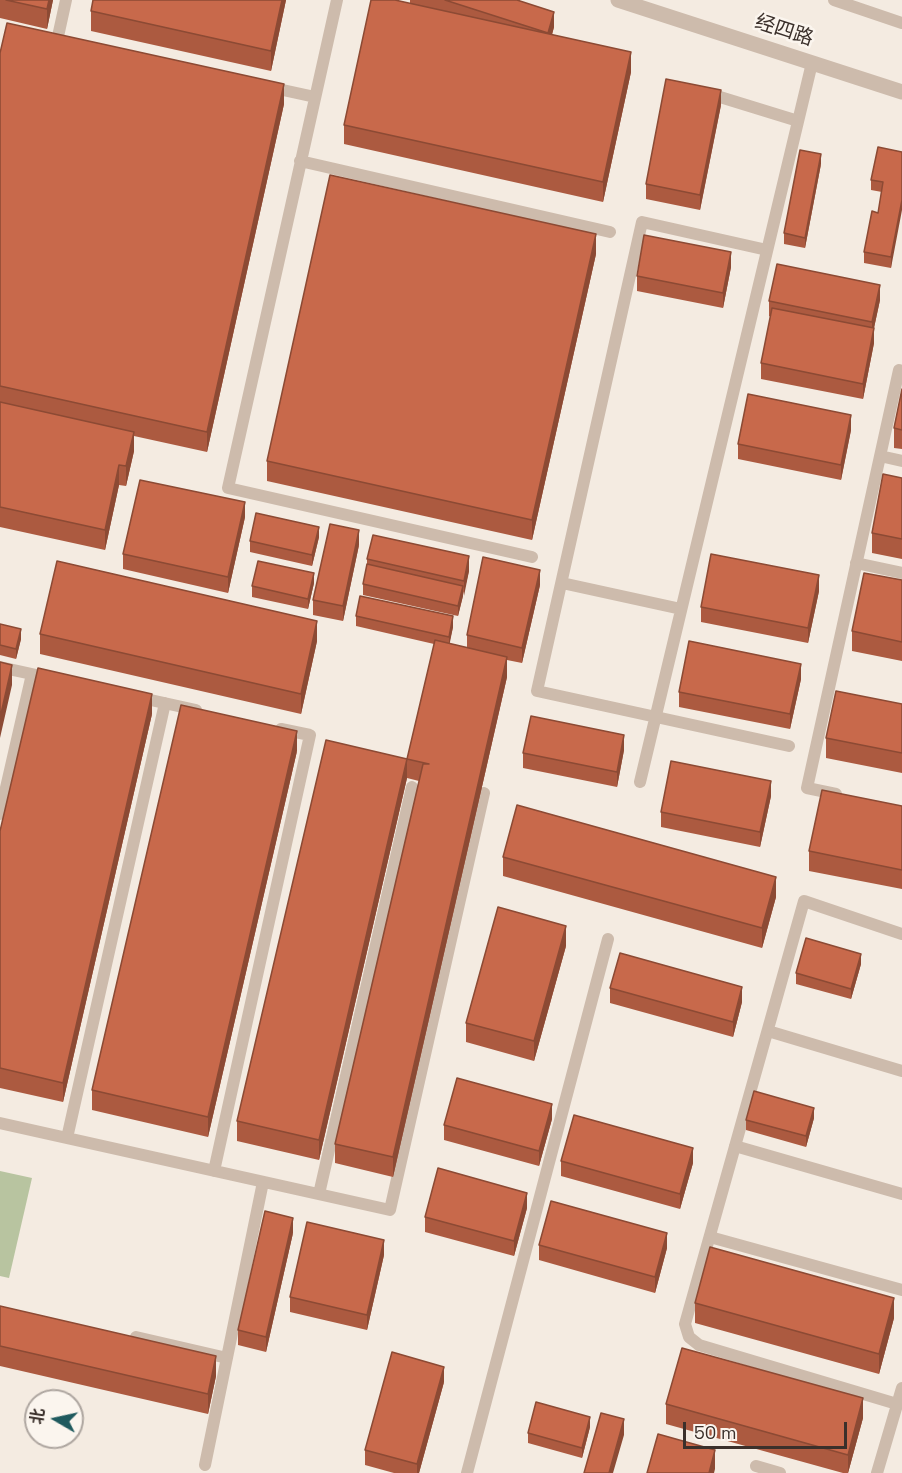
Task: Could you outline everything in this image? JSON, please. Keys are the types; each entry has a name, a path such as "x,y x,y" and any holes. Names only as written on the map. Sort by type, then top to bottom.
{"street":[{"name":"经四路","path":"618,0 902,92"}],"lane":[{"path":"66,0 57,41 80,46"},
{"path":"336,0 228,488 532,557"},
{"path":"834,0 902,23"},
{"path":"639,782 812,63"},
{"path":"256,84 315,97"},
{"path":"693,88 798,121"},
{"path":"300,161 610,232"},
{"path":"767,250 642,222 537,691 789,746"},
{"path":"849,797 807,788 899,370 902,371"},
{"path":"880,456 902,460"},
{"path":"856,563 902,573"},
{"path":"562,583 681,609"},
{"path":"0,667 65,682"},
{"path":"0,814 32,674"},
{"path":"121,694 210,713"},
{"path":"67,1138 165,703"},
{"path":"214,1171 310,735 265,725"},
{"path":"319,1194 412,787"},
{"path":"0,1123 390,1210 484,793"},
{"path":"897,1404 699,1345 689,1337 685,1324 804,901 902,934"},
{"path":"467,1473 608,939"},
{"path":"768,1031 902,1071"},
{"path":"735,1146 902,1194"},
{"path":"205,1465 263,1182"},
{"path":"710,1237 902,1290"},
{"path":"125,1335 227,1358"},
{"path":"877,1473 898,1420 897,1404 902,1388"},
{"path":"756,1466 780,1473"}],"green space":[{"path":"0,1171 32,1178 9,1278 0,1276"}],"building":[{"path":"6,0 49,0 47,9"},
{"path":"93,0 282,0 271,51 91,11"},
{"path":"371,0 395,0 631,52 603,182 344,125"},
{"path":"445,0 517,0 554,12 548,33"},
{"path":"7,23 284,84 207,432 0,386 0,53"},
{"path":"666,79 721,90 700,195 646,184"},
{"path":"878,147 902,152 902,200 891,257 864,252 872,211 878,213 883,182 871,180"},
{"path":"800,150 821,154 805,238 784,233"},
{"path":"330,175 596,234 532,520 267,461"},
{"path":"644,235 731,252 723,293 637,276"},
{"path":"777,264 880,285 872,322 769,301"},
{"path":"772,308 874,328 863,384 761,363"},
{"path":"902,389 902,430 894,428"},
{"path":"748,394 851,415 841,465 738,444"},
{"path":"0,402 134,432 126,466 119,465 105,530 0,507"},
{"path":"883,474 902,478 902,539 872,533"},
{"path":"140,480 245,502 228,577 123,554"},
{"path":"256,513 319,527 312,555 250,541"},
{"path":"330,524 359,530 343,606 313,600"},
{"path":"373,535 469,556 464,581 367,559"},
{"path":"711,554 819,575 808,628 701,607"},
{"path":"483,557 540,570 522,648 467,635"},
{"path":"57,561 317,621 301,694 40,634"},
{"path":"258,561 314,573 308,599 252,586"},
{"path":"367,564 463,586 458,606 363,584"},
{"path":"864,573 902,580 902,642 852,631"},
{"path":"360,596 453,616 449,637 356,616"},
{"path":"0,624 21,629 16,649 0,645"},
{"path":"435,640 507,657 393,1157 335,1144 423,764 429,764 407,759"},
{"path":"689,641 801,664 790,714 679,692"},
{"path":"0,662 12,665 0,718"},
{"path":"38,668 152,694 63,1083 0,1068 0,831"},
{"path":"836,691 902,704 902,753 826,738"},
{"path":"181,705 297,731 208,1117 92,1090"},
{"path":"531,716 624,735 617,772 523,753"},
{"path":"326,740 407,759 319,1140 237,1121"},
{"path":"671,761 771,781 760,832 661,812"},
{"path":"822,790 902,806 902,870 809,851"},
{"path":"517,805 776,877 762,928 503,857"},
{"path":"498,907 566,926 534,1041 466,1023"},
{"path":"806,938 861,954 851,989 796,973"},
{"path":"620,953 742,987 733,1022 610,988"},
{"path":"457,1078 552,1104 539,1151 444,1125"},
{"path":"754,1091 814,1108 806,1136 746,1120"},
{"path":"574,1115 693,1148 680,1194 561,1161"},
{"path":"438,1168 527,1193 514,1241 425,1217"},
{"path":"551,1201 667,1233 655,1277 539,1245"},
{"path":"265,1211 293,1218 266,1337 238,1330"},
{"path":"307,1222 384,1240 367,1315 290,1297"},
{"path":"710,1247 894,1298 879,1354 695,1303"},
{"path":"0,1306 216,1356 208,1394 0,1346"},
{"path":"682,1348 863,1398 848,1455 666,1404"},
{"path":"392,1352 444,1367 417,1464 365,1450"},
{"path":"536,1402 590,1417 582,1448 528,1433"},
{"path":"601,1413 624,1419 609,1473 584,1473"},
{"path":"658,1434 715,1450 709,1473 647,1473"}]}
